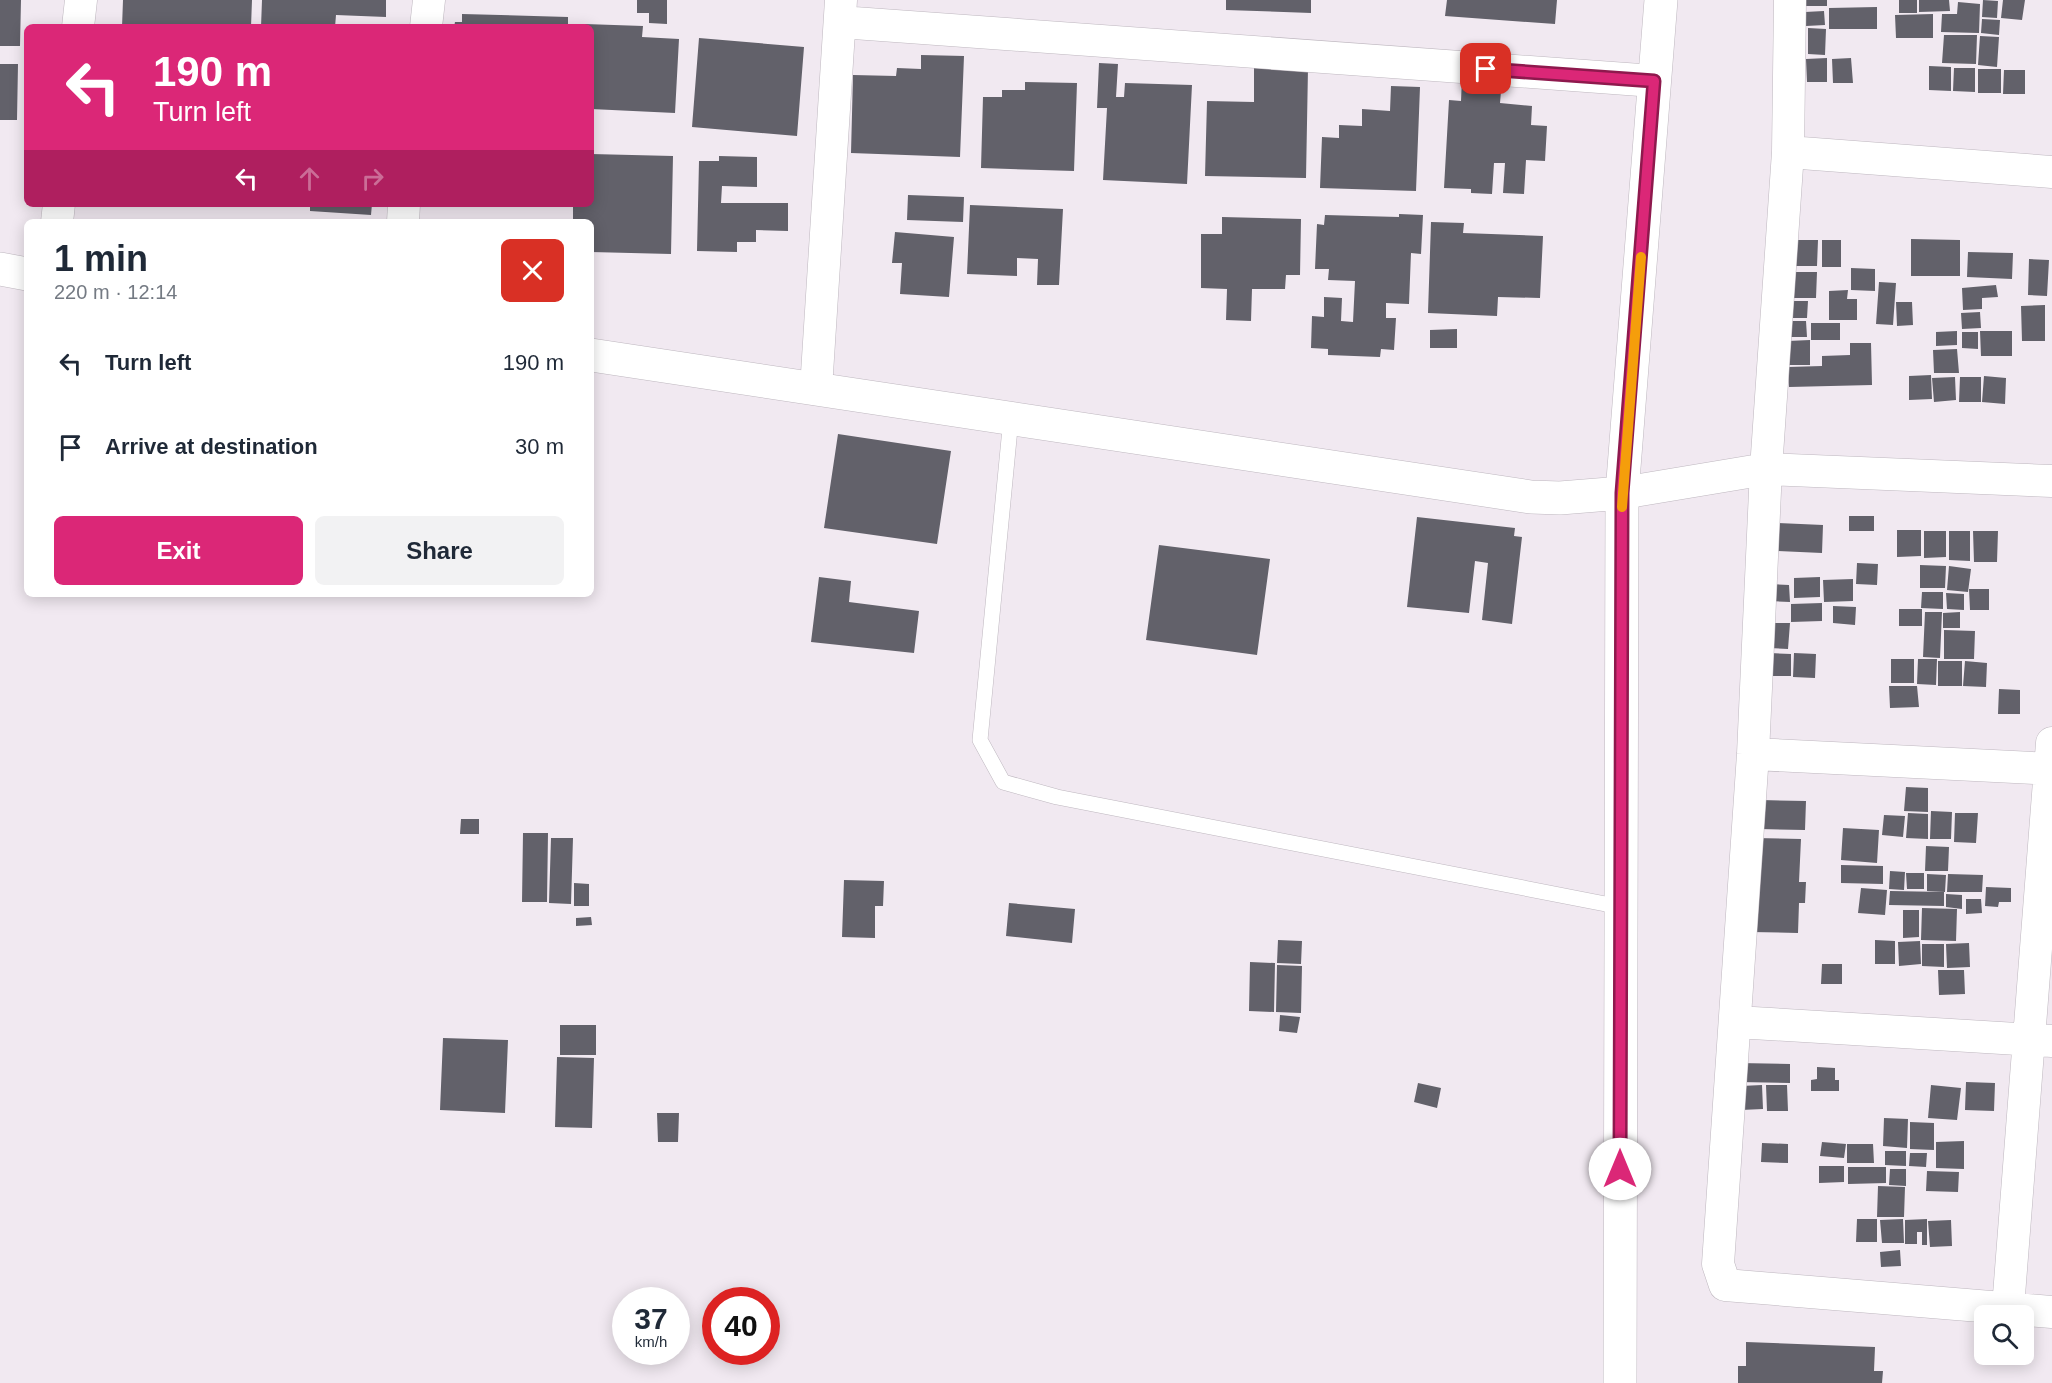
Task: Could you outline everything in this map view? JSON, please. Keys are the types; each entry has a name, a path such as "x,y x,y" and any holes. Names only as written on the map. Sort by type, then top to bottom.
{"street":[{"path":"78,24 81,0"},
{"path":"426,24 429,0"},
{"path":"1620,1383 1622,493 1660,0"},
{"path":"1790,0 1788,152 1766,469 1753,754 1718,1264 1725,1285 1974,1305"},
{"path":"816,389 841,11 1654,81"},
{"path":"1788,152 2052,172"},
{"path":"0,269 24,273"},
{"path":"594,355 1531,497 1560,498 1622,493 1766,469 2052,482"},
{"path":"1753,754 2051,760 2041,1040 2008,1305"},
{"path":"1736,1022 2041,1040"},
{"path":"2034,1310 2052,1312"}],"lane":[{"path":"1011,418 980,740 1003,782 1057,797 1621,907"}],"building":[{"path":"0,0 21,0 20,46 0,46"},
{"path":"123,0 252,0 251,24 122,24"},
{"path":"262,0 386,0 386,17 336,15 335,24 261,24"},
{"path":"637,0 667,0 667,24 649,23 649,13 637,13"},
{"path":"1226,0 1311,0 1311,13 1226,10"},
{"path":"1447,0 1557,0 1555,24 1445,16"},
{"path":"1806,0 1827,0 1827,6 1806,6"},
{"path":"1899,0 1917,0 1917,13 1899,13"},
{"path":"1919,0 1949,0 1950,11 1919,12"},
{"path":"1983,0 1998,1 1997,18 1982,17"},
{"path":"2003,0 2025,0 2022,20 2001,18"},
{"path":"1958,2 1980,4 1979,33 1941,32 1942,14 1957,14"},
{"path":"1877,7 1877,29 1829,29 1829,8"},
{"path":"1824,11 1825,25 1806,26 1805,12"},
{"path":"462,14 568,17 568,24 455,24 455,22 462,22"},
{"path":"1933,14 1933,38 1896,38 1895,15"},
{"path":"1982,19 2000,20 1999,35 1981,33"},
{"path":"594,24 643,26 642,37 679,39 675,113 594,109"},
{"path":"1808,28 1826,29 1825,55 1808,54"},
{"path":"1944,35 1977,35 1976,64 1942,63"},
{"path":"1980,36 1999,37 1997,67 1978,65"},
{"path":"699,38 804,47 797,136 692,127"},
{"path":"921,55 964,56 960,157 851,153 853,75 896,76 897,68 921,69"},
{"path":"1827,58 1827,82 1807,82 1806,59"},
{"path":"1851,58 1853,83 1833,83 1832,59"},
{"path":"1099,63 1118,64 1116,97 1124,97 1125,83 1192,85 1187,184 1103,180 1107,108 1097,108"},
{"path":"0,64 18,64 17,120 0,120"},
{"path":"1254,66 1308,68 1306,178 1205,176 1207,101 1254,102"},
{"path":"1929,66 1951,67 1951,91 1929,90"},
{"path":"1954,68 1975,68 1975,92 1953,91"},
{"path":"1978,69 2001,69 2001,93 1978,93"},
{"path":"2004,70 2025,70 2025,94 2003,94"},
{"path":"1462,78 1502,80 1500,103 1532,106 1531,125 1547,126 1545,161 1526,160 1524,194 1503,193 1505,163 1494,163 1492,194 1471,193 1471,189 1444,188 1449,100 1461,101"},
{"path":"1025,82 1077,83 1074,171 981,168 983,97 1002,97 1002,90 1025,90"},
{"path":"1391,86 1420,87 1416,191 1320,188 1322,137 1339,138 1339,125 1362,126 1362,109 1390,111"},
{"path":"594,154 673,156 671,254 594,252 594,219 573,219 573,207 594,207"},
{"path":"719,156 757,157 757,187 722,186 721,203 788,203 788,231 756,230 756,242 737,242 737,252 697,251 699,161 719,161"},
{"path":"908,195 964,197 963,222 907,220"},
{"path":"970,205 1063,209 1059,285 1037,285 1038,259 1017,258 1017,276 967,274"},
{"path":"310,207 372,207 371,215 310,211"},
{"path":"1399,214 1423,215 1421,254 1411,253 1409,304 1386,303 1386,318 1396,318 1394,350 1381,349 1380,357 1328,355 1328,349 1311,348 1312,316 1324,317 1324,297 1342,298 1341,321 1353,322 1355,281 1328,280 1329,269 1315,269 1317,224 1324,225 1325,215 1399,217"},
{"path":"1222,217 1301,219 1300,275 1286,275 1285,289 1252,289 1251,321 1226,320 1227,289 1201,288 1201,234 1222,234"},
{"path":"1431,222 1464,223 1463,233 1543,236 1540,298 1498,297 1497,316 1428,313"},
{"path":"895,232 954,237 949,297 900,294 902,263 892,263"},
{"path":"1911,239 1960,240 1960,276 1911,276"},
{"path":"1796,240 1818,240 1817,266 1795,266"},
{"path":"1822,240 1841,240 1841,267 1822,267"},
{"path":"1968,252 2013,253 2012,279 1967,277"},
{"path":"2029,259 2049,260 2047,296 2028,295"},
{"path":"1851,268 1875,269 1875,291 1851,290"},
{"path":"1792,272 1817,272 1816,298 1792,298"},
{"path":"1879,282 1896,283 1893,325 1876,324"},
{"path":"1996,285 1998,297 1982,298 1982,309 1963,310 1962,288"},
{"path":"1848,290 1847,299 1857,299 1857,320 1829,320 1829,291"},
{"path":"1787,301 1808,301 1807,318 1786,318"},
{"path":"1896,302 1912,302 1913,325 1897,326"},
{"path":"2045,305 2045,341 2022,341 2021,306"},
{"path":"1980,312 1981,328 1962,329 1961,313"},
{"path":"1787,321 1806,321 1807,337 1787,337"},
{"path":"1811,323 1840,323 1840,340 1811,340"},
{"path":"1457,329 1457,348 1430,348 1430,330"},
{"path":"1957,331 1957,345 1936,346 1936,332"},
{"path":"1980,331 2012,331 2012,356 1981,356"},
{"path":"1962,332 1978,332 1978,349 1962,348"},
{"path":"1810,340 1810,365 1788,365 1788,341"},
{"path":"1850,343 1871,343 1872,385 1789,387 1788,367 1822,366 1822,356 1850,355"},
{"path":"1957,349 1959,373 1934,373 1933,350"},
{"path":"1931,375 1932,399 1909,400 1909,376"},
{"path":"1984,376 2006,378 2005,404 1982,402"},
{"path":"1955,377 1956,400 1934,402 1932,378"},
{"path":"1960,377 1981,377 1981,402 1959,402"},
{"path":"838,434 951,451 937,544 824,528"},
{"path":"1849,516 1874,516 1874,531 1849,531"},
{"path":"1417,517 1515,528 1514,536 1522,537 1512,624 1482,620 1488,563 1475,561 1469,613 1407,607"},
{"path":"1778,523 1823,525 1822,553 1777,551"},
{"path":"1897,530 1921,530 1921,556 1897,557"},
{"path":"1924,531 1946,531 1946,557 1924,558"},
{"path":"1949,531 1970,531 1970,561 1949,560"},
{"path":"1973,531 1998,531 1997,562 1974,562"},
{"path":"1159,545 1270,559 1257,655 1146,640"},
{"path":"1857,563 1878,564 1877,585 1856,584"},
{"path":"1920,565 1946,566 1945,588 1920,588"},
{"path":"1949,566 1971,569 1968,592 1947,590"},
{"path":"819,577 851,581 849,602 919,611 914,653 811,642"},
{"path":"1820,577 1820,597 1794,598 1794,578"},
{"path":"1853,579 1853,601 1824,602 1823,580"},
{"path":"1770,584 1789,585 1790,602 1770,601"},
{"path":"1969,589 1989,589 1989,610 1970,610"},
{"path":"1922,592 1943,592 1943,609 1921,608"},
{"path":"1946,593 1964,594 1964,610 1947,609"},
{"path":"1822,603 1822,621 1791,622 1791,604"},
{"path":"1833,606 1856,607 1855,625 1833,623"},
{"path":"1899,609 1922,609 1922,626 1899,626"},
{"path":"1925,612 1942,612 1940,658 1923,657"},
{"path":"1960,612 1960,628 1943,628 1943,613"},
{"path":"1771,623 1790,623 1788,649 1769,648"},
{"path":"1944,630 1975,631 1974,659 1944,659"},
{"path":"1770,653 1791,654 1791,676 1770,676"},
{"path":"1794,653 1816,654 1815,678 1793,677"},
{"path":"1891,659 1914,659 1914,683 1891,683"},
{"path":"1918,659 1937,659 1936,685 1917,684"},
{"path":"1938,661 1962,661 1962,686 1938,686"},
{"path":"1965,661 1987,663 1986,687 1963,686"},
{"path":"1889,686 1917,686 1919,707 1890,708"},
{"path":"1999,689 2020,690 2020,714 1998,714"},
{"path":"1906,787 1928,788 1928,812 1904,811"},
{"path":"1761,800 1806,801 1805,830 1760,829"},
{"path":"1931,811 1952,812 1951,839 1930,839"},
{"path":"1908,813 1928,814 1928,839 1906,838"},
{"path":"1955,813 1978,813 1976,843 1954,842"},
{"path":"1884,815 1905,816 1903,837 1882,835"},
{"path":"461,819 479,819 479,834 460,834"},
{"path":"1843,828 1879,830 1877,863 1841,860"},
{"path":"523,833 548,833 547,902 522,902"},
{"path":"551,838 573,838 571,904 549,903"},
{"path":"1755,838 1801,839 1799,882 1806,882 1805,903 1799,903 1798,933 1751,932"},
{"path":"1926,846 1949,847 1948,871 1925,871"},
{"path":"1841,865 1883,866 1883,884 1841,883"},
{"path":"1890,871 1905,872 1904,890 1889,889"},
{"path":"1906,873 1924,873 1924,889 1907,889"},
{"path":"1927,874 1946,875 1945,892 1927,891"},
{"path":"1948,874 1983,875 1982,892 1947,892"},
{"path":"844,880 884,881 883,906 875,906 875,938 842,937"},
{"path":"574,883 589,884 589,906 574,906"},
{"path":"1986,887 2011,888 2011,902 1999,902 1998,907 1985,906"},
{"path":"1861,888 1887,890 1885,915 1858,913"},
{"path":"1890,891 1944,892 1944,906 1889,905"},
{"path":"1946,894 1962,895 1962,909 1946,907"},
{"path":"1966,899 1981,899 1982,913 1966,914"},
{"path":"1009,903 1075,909 1072,943 1006,936"},
{"path":"1922,908 1957,909 1956,941 1921,940"},
{"path":"1903,910 1919,910 1919,937 1903,938"},
{"path":"591,917 592,925 576,926 576,918"},
{"path":"1278,940 1302,941 1301,964 1277,963"},
{"path":"1875,940 1895,941 1895,964 1875,964"},
{"path":"1920,941 1921,964 1899,966 1898,942"},
{"path":"1969,943 1970,967 1947,968 1946,944"},
{"path":"1922,944 1944,944 1944,967 1922,966"},
{"path":"1250,962 1275,963 1274,1012 1249,1011"},
{"path":"1822,964 1842,964 1842,984 1821,984"},
{"path":"1277,965 1302,966 1301,1013 1276,1012"},
{"path":"1938,970 1964,970 1965,994 1939,995"},
{"path":"1280,1015 1300,1017 1297,1033 1279,1031"},
{"path":"560,1025 596,1025 596,1055 560,1055"},
{"path":"443,1038 508,1040 505,1113 440,1110"},
{"path":"557,1057 594,1058 592,1128 555,1127"},
{"path":"1738,1063 1790,1064 1790,1083 1738,1082"},
{"path":"1817,1067 1835,1068 1835,1080 1839,1080 1839,1091 1811,1091 1811,1080 1817,1079"},
{"path":"1966,1082 1995,1083 1994,1111 1965,1110"},
{"path":"1418,1083 1441,1088 1437,1108 1414,1102"},
{"path":"1762,1085 1763,1109 1741,1110 1741,1086"},
{"path":"1766,1085 1787,1085 1788,1111 1767,1111"},
{"path":"1931,1085 1961,1088 1957,1120 1928,1118"},
{"path":"657,1113 679,1113 678,1142 658,1142"},
{"path":"1884,1118 1908,1119 1907,1148 1883,1146"},
{"path":"1910,1122 1934,1123 1934,1150 1910,1149"},
{"path":"1964,1141 1964,1169 1936,1168 1936,1142"},
{"path":"1822,1142 1846,1144 1844,1158 1820,1156"},
{"path":"1762,1143 1788,1144 1788,1163 1761,1162"},
{"path":"1847,1144 1873,1144 1874,1163 1847,1163"},
{"path":"1885,1151 1906,1151 1906,1166 1885,1165"},
{"path":"1910,1153 1927,1153 1926,1167 1909,1166"},
{"path":"1819,1166 1844,1166 1844,1182 1819,1183"},
{"path":"1848,1167 1886,1167 1886,1183 1848,1184"},
{"path":"1890,1169 1906,1169 1906,1186 1889,1185"},
{"path":"1927,1171 1959,1172 1958,1192 1926,1191"},
{"path":"1878,1186 1905,1187 1904,1217 1877,1217"},
{"path":"1857,1219 1877,1219 1877,1242 1856,1242"},
{"path":"1903,1219 1904,1243 1882,1243 1880,1220"},
{"path":"1927,1219 1927,1245 1922,1245 1922,1232 1917,1232 1917,1244 1905,1244 1905,1220"},
{"path":"1951,1220 1952,1246 1930,1247 1928,1221"},
{"path":"1900,1250 1901,1266 1881,1267 1880,1252"},
{"path":"1746,1342 1875,1347 1874,1371 1883,1371 1882,1383 1738,1383 1738,1366 1746,1366"}],"slow traffic":[{"path":"1622,507 1641,257"}],"route":[{"path":"1486,69 1654,81 1622,493 1620,1169"}]}
